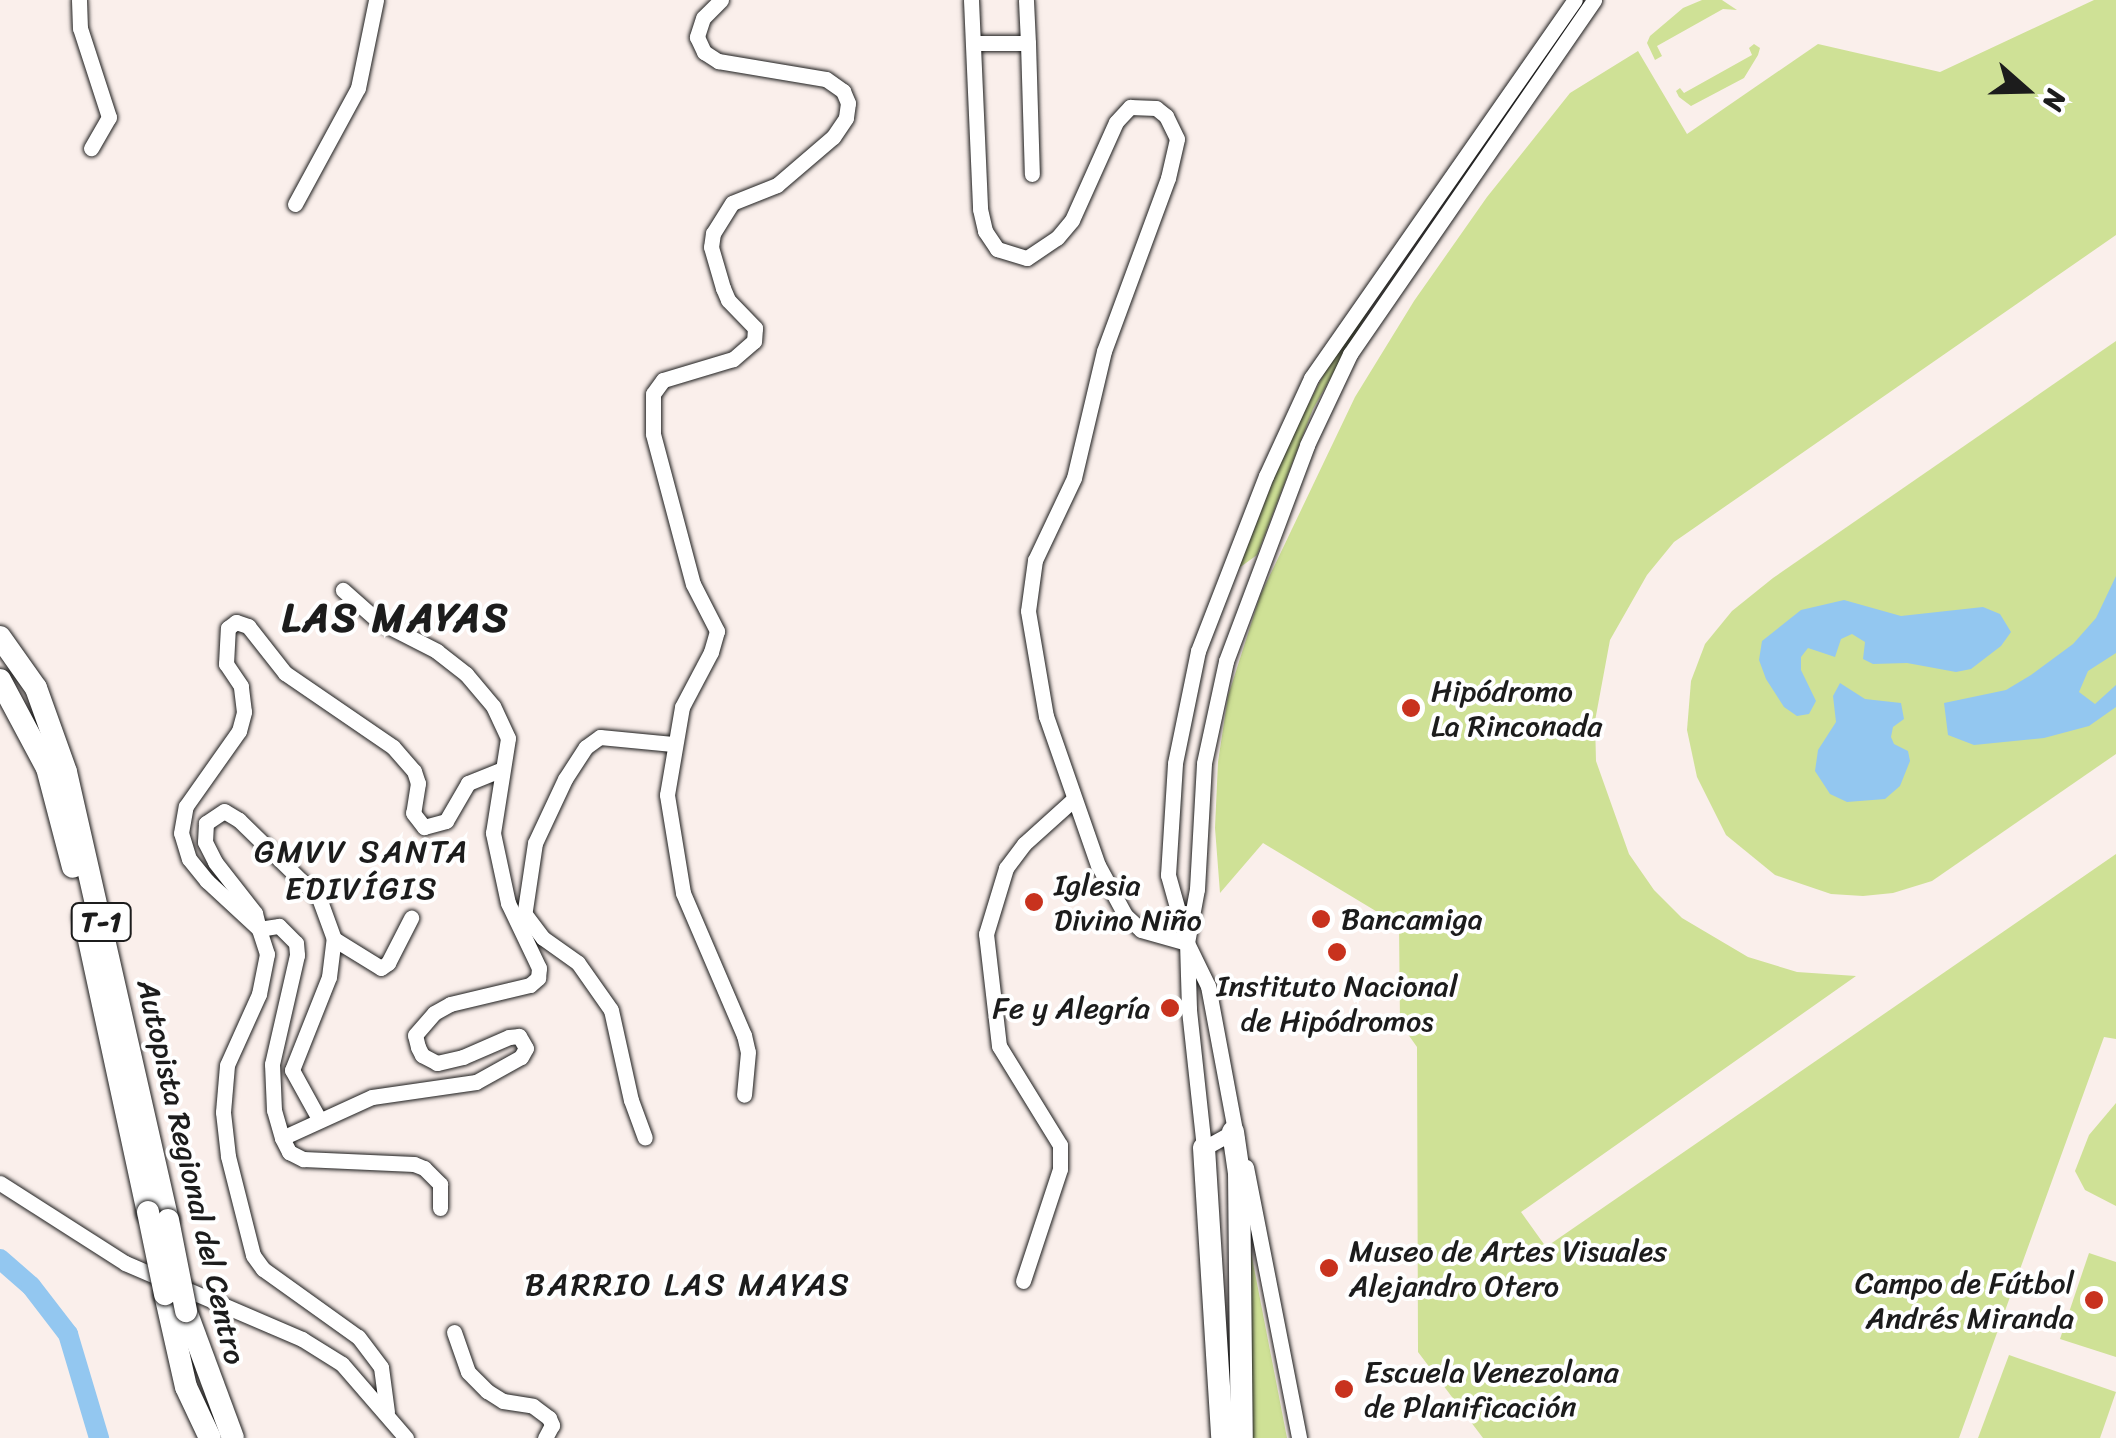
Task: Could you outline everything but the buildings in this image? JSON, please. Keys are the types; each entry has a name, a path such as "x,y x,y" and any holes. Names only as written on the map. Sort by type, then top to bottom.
{"highway":[{"name":"Autopista Regional del Centro","path":"0,637 36,688 66,772 158,1216 165,1294 186,1388 210,1438"},
{"name":"Autopista Regional del Centro","path":"0,680 47,768 158,1216 186,1311 233,1438"},
{"path":"1234,1132 1242,1438"},
{"path":"1204,1148 1222,1438"}],"street":[{"path":"80,0 80,28 109,116 91,148"},
{"path":"295,204 358,88 376,0"},
{"path":"720,0 703,18 696,36 704,52 718,61 826,78 842,91 848,103 846,118 833,137 777,185 732,203 713,233 711,248 728,300 755,328 754,342 734,359 663,380 653,394 654,434 693,584 717,632 712,652 682,707 673,744 668,795 683,893 744,1035 748,1052 744,1095"},
{"path":"971,0 980,209 985,231 997,249 1026,258 1056,238 1080,204 1116,122 1130,108 1156,108 1166,116 1177,139 1168,178 1104,351 1074,478 1042,540 1029,582 1032,655 1046,716 1098,865 1125,915 1141,930 1187,943"},
{"path":"1026,0 1032,174"},
{"path":"1299,1438 1248,1171 1234,1132 1208,986 1187,943 1168,875 1168,824 1178,745 1198,652 1291,416 1336,338 1574,0"},
{"path":"1234,1132 1204,1148 1189,1009 1187,943 1197,888 1204,763 1226,661 1307,445 1350,354 1594,0"},
{"path":"974,43 1028,44"},
{"path":"282,1138 372,1097 476,1082 521,1056 526,1042 509,1037 463,1057 437,1063 422,1055 416,1035 450,1004 530,985 538,978 508,903 493,833 508,738 492,706 466,674 437,651 378,622 343,590"},
{"path":"260,929 207,882 189,859 181,833 190,796 239,730 244,712 241,686 226,664 228,628 236,622 248,626 285,672 393,747 414,771 418,783 413,813 416,822 434,827 446,821 468,783 501,770"},
{"path":"522,930 535,844 565,779 586,747 600,738 673,744"},
{"path":"1022,1281 1060,1168 1060,1145 999,1046 986,934 1006,868 1024,844 1074,799"},
{"path":"320,1119 292,1070 329,977 334,940 320,898 232,814 220,811 206,823 205,842 233,889 255,913 266,971 228,1064 222,1112 244,1220 254,1255 263,1269 332,1316 381,1367 386,1412"},
{"path":"524,913 543,938 578,963 611,1010 630,1100 645,1138"},
{"path":"334,940 381,968 388,963 411,918"},
{"path":"260,929 279,926 291,934 298,955 272,1064 274,1110 290,1152 303,1159 414,1164 440,1184 440,1208"},
{"path":"0,1183 125,1263 302,1340 342,1364 406,1438"},
{"path":"454,1332 468,1372 487,1392 503,1401 533,1406 548,1418 552,1425 545,1438"}],"green space":[{"path":"1702,0 1722,0 1737,10 1723,9 1657,46 1662,56 1655,60 1647,43 1650,36 1683,8"},
{"name":"Hipódromo La Rinconada","path":"2094,0 2116,0 2116,235 1674,542 1647,575 1610,640 1595,721 1596,761 1629,854 1654,890 1682,918 1748,957 1797,972 1856,976 1521,1212 1546,1247 2116,854 2116,1039 2104,1037 1959,1438 1483,1438 1418,1352 1417,1047 1400,1023 1399,925 1263,843 1220,893 1215,828 1218,762 1228,696 1260,596 1355,397 1414,301 1487,197 1570,93 1638,51 1687,134 1818,44 1940,72"},
{"path":"1754,44 1760,48 1758,55 1744,78 1691,106 1679,97 1676,91 1680,88 1684,93 1752,55 1749,48"},
{"path":"1390,273 1313,409 1257,555 1239,568 1286,448 1327,368"},
{"name":"Hipódromo La Rinconada","path":"2116,341 2116,754 1932,881 1893,893 1863,896 1831,894 1775,875 1726,835 1697,777 1687,730 1691,681 1705,644 1732,611 1773,578"},
{"path":"2116,1103 2116,1206 2085,1190 2075,1171 2089,1135"},
{"path":"1249,1242 1287,1438 1253,1438"},
{"name":"Campo de Fútbol Andrés Miranda","path":"2089,1253 2116,1262 2116,1357 2060,1339"},
{"path":"2009,1355 2116,1392 2100,1438 1978,1438"}],"water":[{"path":"2116,576 2116,653 2088,671 2079,692 2095,704 2116,685 2116,707 2089,726 2044,738 1974,745 1948,735 1944,703 2006,690 2073,644 2096,618"},
{"path":"1844,600 1901,616 1983,607 2000,614 2011,632 2001,646 1971,669 1956,672 1907,663 1873,664 1863,659 1865,642 1852,634 1841,639 1835,657 1808,648 1801,657 1801,670 1816,701 1809,714 1797,716 1784,707 1766,679 1759,660 1762,641 1801,610"},
{"path":"1840,683 1865,699 1901,703 1904,719 1893,727 1891,737 1894,744 1908,751 1910,761 1900,786 1885,799 1847,802 1830,794 1815,771 1818,750 1836,722 1833,696"}],"waterway":[{"path":"0,1259 31,1286 68,1334 99,1438"}],"place":[{"name":"Hipódromo La Rinconada","path":"1411,708"},
{"name":"Iglesia Divino Niño","path":"1034,902"},
{"name":"Bancamiga","path":"1321,919"},
{"name":"Instituto Nacional de Hipódromos","path":"1337,952"},
{"name":"Fe y Alegría","path":"1170,1008"},
{"name":"Museo de Artes Visuales Alejandro Otero","path":"1329,1268"},
{"name":"Campo de Fútbol Andrés Miranda","path":"2094,1300"},
{"name":"Escuela Venezolana de Planificación","path":"1344,1389"}],"district":[{"name":"LAS MAYAS","path":"396,618"},
{"name":"GMVV SANTA EDIVÍGIS","path":"362,872"},
{"name":"BARRIO LAS MAYAS","path":"688,1285"}]}
